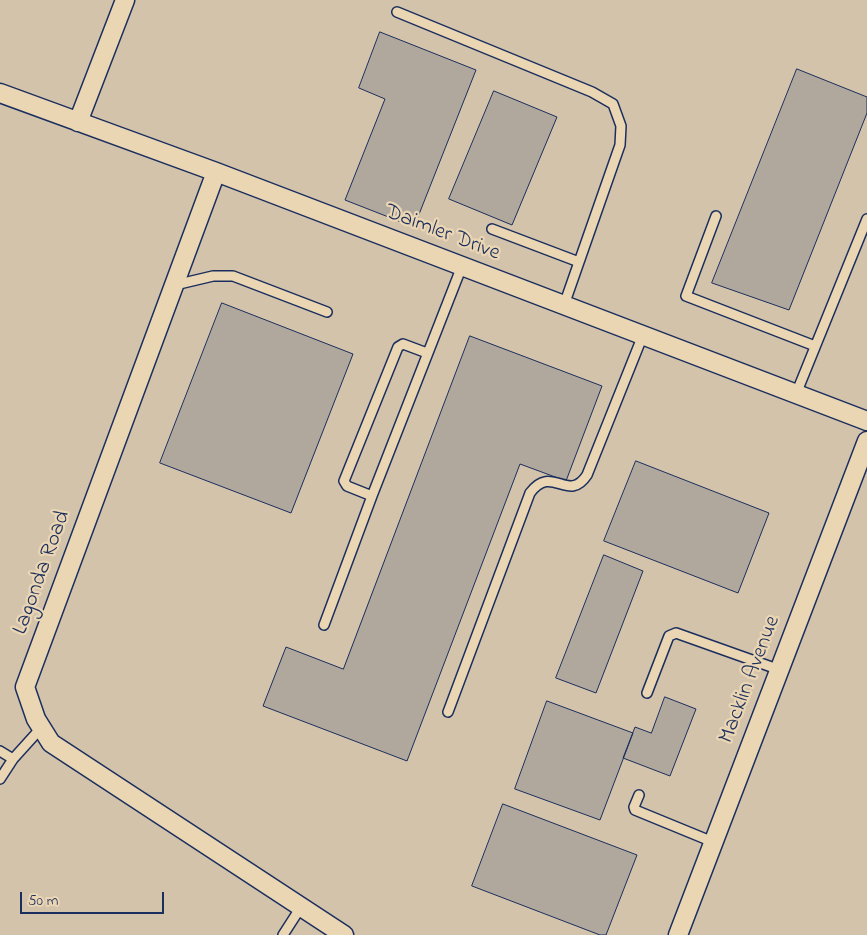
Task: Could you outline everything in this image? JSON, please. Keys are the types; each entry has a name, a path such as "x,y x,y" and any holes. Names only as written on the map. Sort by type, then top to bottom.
{"street":[{"path":"78,122 125,0"},
{"name":"Daimler Drive","path":"0,93 216,172 867,421"},
{"name":"Lagonda Road","path":"216,172 25,687 36,719 51,744 344,935"},
{"name":"Macklin Avenue","path":"678,935 867,441"}],"lane":[{"path":"396,12 592,92 613,104 621,126 620,144 564,305"},
{"path":"716,216 686,296 815,346"},
{"path":"796,394 867,219"},
{"path":"492,229 579,262"},
{"path":"324,625 462,266"},
{"path":"174,285 212,276 233,276 327,312"},
{"path":"448,712 530,492 539,482 546,480 573,486 582,482 587,475 643,335"},
{"path":"372,496 347,486 344,481 398,347 403,344 427,354"},
{"path":"647,693 670,636 676,633 780,670"},
{"path":"0,779 13,760 41,728"},
{"path":"0,752 13,760"},
{"path":"639,795 634,807 635,810 713,842"},
{"path":"283,935 301,907"}],"shaded area":[{"path":"0,0 867,0 867,935 0,935"}],"building":[{"path":"380,32 476,70 414,227 345,200 385,99 359,88"},
{"path":"797,69 867,97 867,113 789,310 712,283"},
{"path":"494,91 557,117 512,225 449,199"},
{"path":"222,303 353,354 291,513 160,463"},
{"path":"470,336 602,386 566,481 520,464 407,761 263,706 286,647 343,669"},
{"path":"636,461 769,513 738,593 604,541"},
{"path":"604,555 643,571 596,693 556,678"},
{"path":"665,697 696,709 670,776 623,758 635,727 651,733"},
{"path":"547,701 633,733 600,820 515,789"},
{"path":"503,804 637,855 606,935 600,935 472,886"}]}
